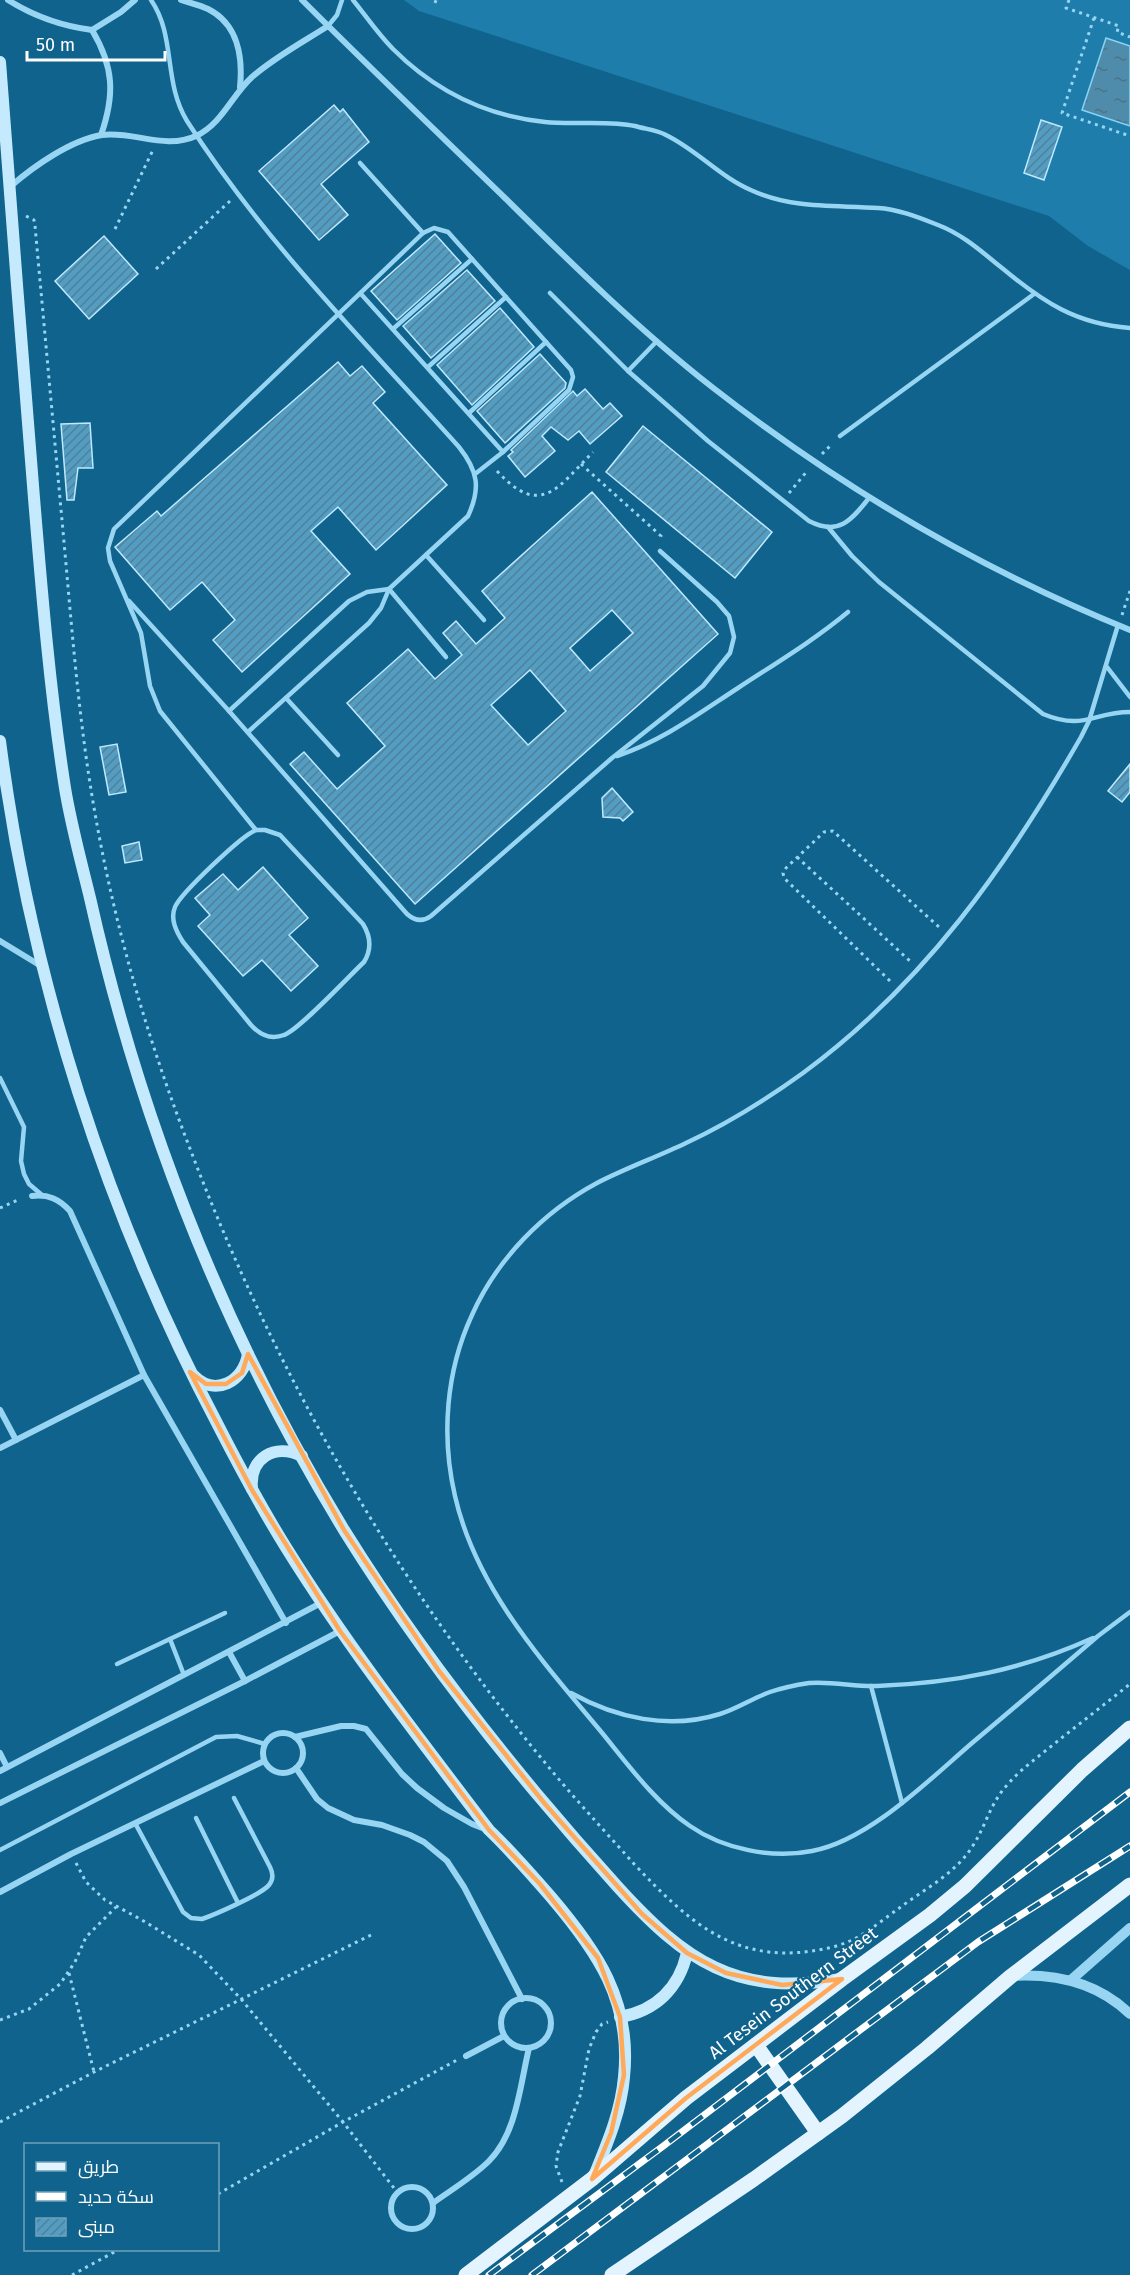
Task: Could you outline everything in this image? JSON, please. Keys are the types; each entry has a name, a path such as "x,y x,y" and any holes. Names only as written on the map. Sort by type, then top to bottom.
{"main road":[{"path":"0,62 43,602 66,792 103,958 142,1093 191,1225 248,1354 344,1530 390,1601 439,1671 491,1738 635,1906 687,1953 726,1973 754,1981 782,1985 842,1978"},
{"path":"0,741 21,868 42,967 76,1086 105,1173 154,1296 190,1372 252,1490 340,1631 489,1830 581,1931 612,1986 624,2046 624,2075 620,2104 592,2179"},
{"path":"190,1372 197,1380 206,1384 216,1386 226,1384 235,1380 242,1373 248,1354"},
{"path":"252,1490 253,1471 265,1456 283,1450 302,1456"},
{"name":"Al Tesein Southern Street","path":"466,2275 570,2197 686,2098 842,1978 930,1915 965,1886 1082,1770 1130,1728"},
{"path":"612,2275 818,2133 927,2048 1010,1977 1130,1885"},
{"path":"620,2017 642,2012 669,1992 681,1974 687,1953"},
{"path":"756,2045 818,2133"}],"street":[{"path":"8,0 40,17 66,26 92,30 121,12 135,0"},
{"path":"181,0 206,7 231,31 241,55 240,88"},
{"path":"302,0 548,240 657,341 762,426 869,498 993,568 1130,630"},
{"path":"10,187 43,161 101,135 166,142 198,135 216,123 240,88 266,66 328,26"},
{"path":"92,30 106,58 111,89 110,104 101,135"},
{"path":"0,941 42,967"},
{"path":"32,1196 42,1195 56,1199 70,1210 144,1375 286,1623"},
{"path":"0,1448 144,1375"},
{"path":"0,1410 16,1440"},
{"path":"0,1771 321,1603"},
{"path":"0,1803 340,1631"},
{"path":"229,1652 245,1681"},
{"path":"295,1737 341,1726 366,1729 402,1774 417,1788 463,1819 489,1830"},
{"path":"275,1734 289,1734 295,1737 302,1749 301,1763 285,1774 273,1771 262,1756 265,1744 275,1734"},
{"path":"0,1753 7,1767"},
{"path":"0,1892 71,1854 264,1761"},
{"path":"296,1768 317,1799 328,1808 354,1820 382,1825 410,1835 424,1842 447,1861 464,1887 522,1999"},
{"path":"1071,1980 1130,1928"},
{"path":"1010,1977 1041,1975 1071,1980 1107,1996 1130,2014"},
{"path":"522,1999 530,1999 543,2006 550,2020 550,2028 543,2041 529,2048 514,2046 504,2036 501,2024 503,2013 511,2003 522,1999"},
{"path":"466,2055 504,2036"},
{"path":"433,2203 488,2162 502,2145 511,2125 529,2048"},
{"path":"418,2187 425,2191 433,2203 433,2211 420,2228 405,2228 394,2219 391,2212 391,2205 398,2192 404,2188 418,2187"}],"lane":[{"path":"150,0 164,26 173,87 186,119 254,216 459,447 476,474 477,488 468,516 389,590 381,608 369,623 248,732"},
{"path":"328,26 337,15 342,0"},
{"path":"353,0 391,48 414,69 441,88 468,102 522,119 632,125 665,134 753,192 792,204 879,208 904,213 941,226 975,246 1034,294 1056,308 1079,319 1104,326 1130,328"},
{"path":"360,163 423,233"},
{"path":"256,830 160,711 150,686 141,633 110,561 108,549 114,529 423,233 434,228 448,232 571,370 573,384 569,390 476,474"},
{"path":"393,329 472,259"},
{"path":"550,293 628,371 708,441 818,526 828,527 848,522 869,498"},
{"path":"361,294 503,452"},
{"path":"840,436 1034,294"},
{"path":"428,368 506,297"},
{"path":"628,371 657,341"},
{"path":"469,413 546,342"},
{"path":"828,527 852,556 879,582 1034,708 1066,721 1089,721 1107,715 1130,712"},
{"path":"126,597 407,914 417,920 431,916 612,758 702,686 722,665 733,645 732,626 723,608 660,551"},
{"path":"426,555 484,620"},
{"path":"229,711 349,601 367,591 389,590"},
{"path":"389,590 446,657"},
{"path":"612,758 638,749 686,724 793,654 848,612"},
{"path":"1118,625 1089,721 1071,756 983,893 949,936 900,991 802,1074 748,1109 692,1141 599,1182 567,1201 537,1225 511,1252 489,1283 471,1316 458,1351 449,1398 447,1426 448,1463 455,1500 467,1536 499,1598 538,1656 641,1779 665,1805 690,1826 718,1841 778,1854 809,1852 836,1845 902,1803 1098,1636 1130,1612"},
{"path":"1107,667 1130,697"},
{"path":"286,698 338,755"},
{"path":"256,830 280,835 363,924 370,939 368,955 364,962 290,1033 273,1037 257,1032 251,1025 183,942 176,931 173,920 175,907 183,896 241,838 256,830"},
{"path":"0,1078 24,1127 21,1161 24,1174 29,1184 42,1195"},
{"path":"117,1664 225,1613"},
{"path":"568,1692 591,1704 642,1719 668,1721 694,1719 720,1714 769,1692 809,1683 830,1682 871,1686 949,1681 988,1674 1044,1658 1098,1636"},
{"path":"170,1639 184,1676"},
{"path":"871,1686 902,1803"},
{"path":"0,1850 216,1737 237,1736 265,1744"},
{"path":"135,1823 183,1912 191,1918 202,1919 269,1886 273,1873 234,1798"},
{"path":"196,1818 238,1903"}],"path":[{"path":"1069,0 1066,8 1119,26 1117,32 1130,37"},
{"path":"1094,18 1062,113 1130,136"},
{"path":"115,229 157,140"},
{"path":"156,269 237,193"},
{"path":"12,217 29,216 34,220 73,645 87,766 99,836 124,946 159,1065 204,1187 230,1249 271,1341 300,1397 384,1541 477,1678 568,1790 679,1910 711,1933 732,1944 764,1952 781,1953 818,1951 857,1938 951,1870 969,1852 993,1804 1010,1781 1130,1684"},
{"path":"489,463 511,487 532,495 543,495 553,491 593,452"},
{"path":"581,464 661,536 654,545 660,551"},
{"path":"1118,625 1130,591"},
{"path":"900,991 784,878 784,870 824,832 832,831 949,936"},
{"path":"797,857 920,969"},
{"path":"0,1208 32,1196"},
{"path":"71,1854 86,1882 98,1895 198,1955 241,1999 398,2192"},
{"path":"0,2020 14,2016 40,2002 60,1984 69,1973 86,1937 116,1907"},
{"path":"0,2122 94,2072 375,1934"},
{"path":"69,1973 94,2072"},
{"path":"570,2197 557,2172 556,2159 580,2096 589,2049 596,2032 602,2024 620,2017"},
{"path":"219,2193 466,2055"},
{"path":"72,2275 116,2251"}],"highlighted area":[{"path":"248,1354 344,1530 439,1671 545,1804 642,1914 687,1953 726,1973 782,1985 842,1979 686,2098 592,2179 611,2133 624,2075 620,2017 598,1958 540,1884 489,1830 340,1631 252,1490 190,1372 206,1384 226,1384 242,1373"}],"shaded area":[{"path":"404,0 1130,0 1130,270 1088,246 1049,216 419,11"}],"water":[{"path":"1106,38 1130,46 1130,126 1082,110"}],"building":[{"path":"334,105 340,112 343,109 369,142 321,184 348,215 319,240 259,171"},
{"path":"1041,120 1062,127 1044,180 1024,173"},
{"path":"435,234 461,263 397,320 371,291"},
{"path":"104,236 138,274 89,319 55,281"},
{"path":"467,270 495,301 431,358 403,326"},
{"path":"500,308 534,347 472,405 437,365"},
{"path":"540,354 566,383 565,388 505,443 477,411"},
{"path":"338,362 350,376 362,366 385,392 373,403 447,485 376,550 338,507 311,531 350,574 242,672 213,640 235,620 202,582 170,610 115,547 157,511 161,516"},
{"path":"585,389 603,409 610,403 622,416 590,444 579,431 568,440 551,427 542,436 555,451 525,477 508,456 513,452 511,450 573,391 577,396"},
{"path":"90,423 93,468 78,468 74,500 67,500 61,424"},
{"path":"643,426 772,532 735,578 606,472"},
{"path":"592,492 718,634 415,904 290,764 304,752 337,789 385,746 347,703 408,649 435,679 462,655 443,633 456,621 476,644 505,618 482,591","holes":["612,610 633,633 590,671 570,648","530,670 566,711 528,745 491,705"]},
{"path":"117,744 126,792 109,795 100,747"},
{"path":"1130,764 1130,792 1122,802 1108,791"},
{"path":"612,788 633,812 623,821 620,818 603,817 602,798"},
{"path":"139,842 142,860 125,863 122,846"},
{"path":"263,867 308,918 289,935 318,966 291,991 262,960 243,976 198,926 210,915 195,898 223,874 238,890"}],"railway":[{"path":"489,2275 662,2147 1130,1792"},
{"path":"532,2275 978,1942 1130,1846"}]}
